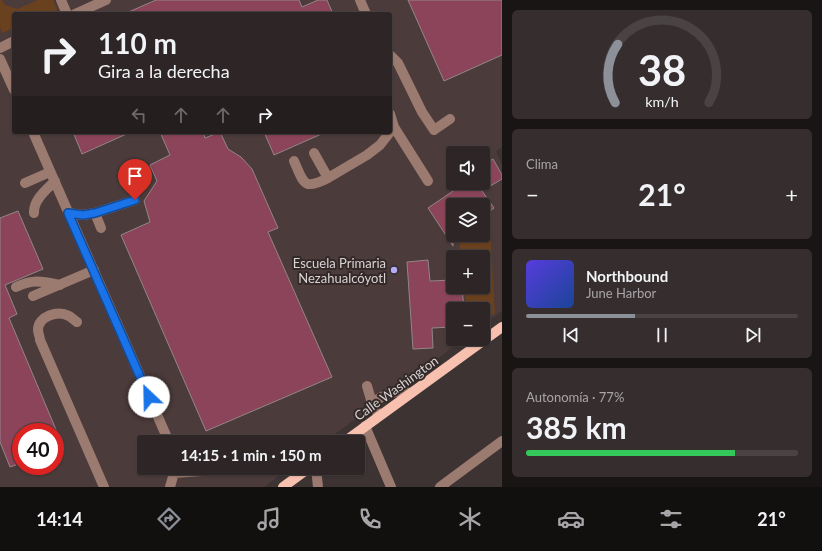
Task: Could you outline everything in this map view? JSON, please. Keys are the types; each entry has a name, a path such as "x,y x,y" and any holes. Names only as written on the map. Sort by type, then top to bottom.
{"main road":[{"name":"Calle Washington","path":"353,435 502,327"},
{"path":"283,487 299,475"}],"street":[{"path":"61,0 66,12"},
{"path":"79,12 106,0"},
{"path":"360,0 365,12"},
{"path":"0,48 12,43"},
{"path":"392,57 398,63 422,112 434,130 450,119"},
{"path":"0,59 12,80"},
{"path":"392,120 394,127 428,181"},
{"path":"34,134 166,435"},
{"path":"294,161 304,183 308,185 316,185 367,155 380,145 389,134"},
{"path":"314,153 328,178"},
{"path":"25,184 52,176"},
{"path":"34,213 34,205 52,176"},
{"path":"68,213 83,215 95,213 135,200"},
{"path":"95,213 101,228"},
{"path":"34,296 94,270"},
{"path":"16,287 26,282 35,281 60,285"},
{"path":"77,322 68,315 58,313 48,316 41,321 38,330 40,340 104,487"},
{"path":"367,386 372,403 379,416"},
{"path":"372,403 392,392 400,391 411,393"},
{"path":"365,426 391,487"},
{"path":"440,487 502,442"},
{"path":"171,487 173,475"},
{"path":"317,475 318,487"}],"shaded area":[{"path":"0,0 502,0 502,147 496,151 502,165 502,311 490,320 490,302 446,302 446,346 454,346 334,435 137,435 137,475 280,475 264,487 0,487"},
{"path":"0,0 2,0 5,5 17,9 38,0 53,0 57,10 52,12 12,12 12,29 2,33 0,27"},
{"path":"490,230 495,313 490,316 490,302 466,302 465,294 490,294 490,250 460,250 460,242 490,242"}],"building":[{"path":"156,0 299,0 302,7 318,0 327,0 332,12 129,12"},
{"path":"408,0 502,0 502,55 444,81"},
{"path":"74,134 127,134 82,154"},
{"path":"161,134 204,134 205,138 215,134 221,134 228,149 241,157 252,169 278,228 268,232 332,377 206,431 121,235 150,222 144,201 157,181 150,165 170,155"},
{"path":"265,134 321,134 274,155"},
{"path":"493,159 502,175 502,179 490,186 490,161"},
{"path":"455,190 484,190 482,191 487,198 446,198 446,235 428,208"},
{"path":"490,202 494,208 490,211"},
{"path":"18,211 43,269 5,285 17,314 9,318 53,423 12,423 12,466 10,467 0,442 0,218"},
{"path":"428,260 430,281 446,280 446,294 463,294 463,302 446,302 446,327 432,328 433,348 413,349 407,262"}],"place":[{"name":"Escuela Primaria Nezahualcóyotl","path":"394,270"}],"route":[{"path":"135,200 95,213 83,215 68,213 149,397"}]}
